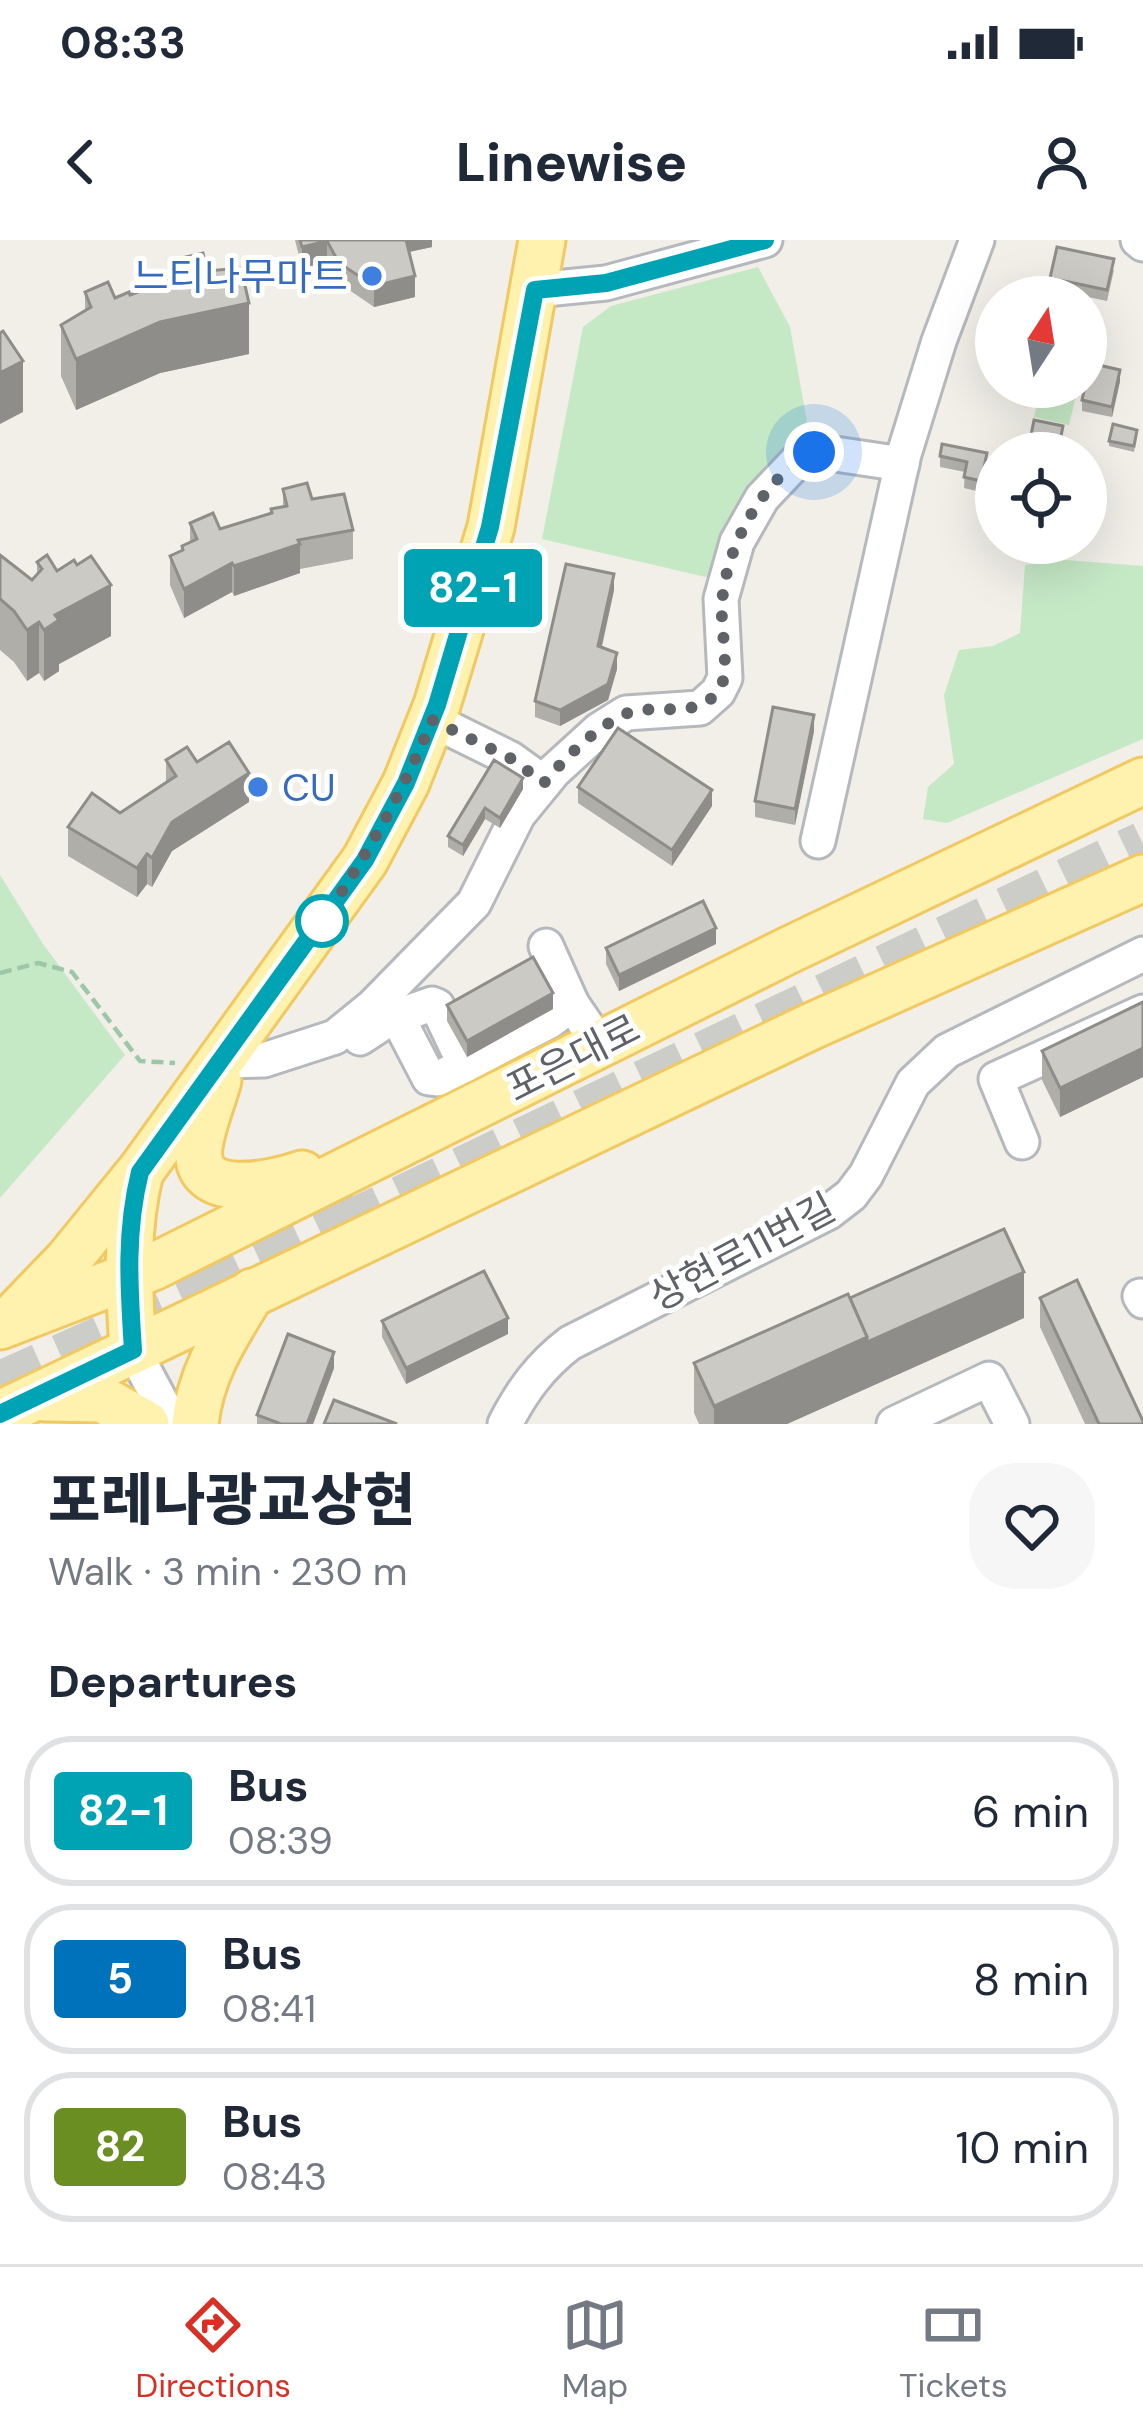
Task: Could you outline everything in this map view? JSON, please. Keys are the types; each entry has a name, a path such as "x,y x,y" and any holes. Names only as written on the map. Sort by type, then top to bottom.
{"main road":[{"path":"358,1165 244,1187 206,1174 198,1152 243,1061 365,860 406,783 432,720 490,527 542,240"},
{"name":"포은대로","path":"3,1325 128,1276 1143,781"},
{"name":"포은대로","path":"18,1406 812,1026 1143,878"},
{"path":"3,1325 68,1260 154,1148 243,1061"},
{"path":"133,1350 129,1214 140,1172"},
{"path":"195,1424 212,1358 252,1292"},
{"path":"18,1406 101,1400 146,1424"}],"street":[{"path":"535,290 606,283 765,240"},
{"path":"818,841 902,464 939,341 977,240"},
{"path":"243,1061 335,1037 373,1006 474,903 518,814 599,730 626,713 700,708 718,692 725,678 722,599 737,542 762,498 798,460 814,452 902,464"},
{"path":"432,720 512,759 544,783"},
{"path":"546,946 572,1004 600,1045"},
{"name":"상현로11번길","path":"505,1424 522,1391 570,1343 794,1232 850,1195 866,1175 902,1099 946,1051 1143,954"},
{"path":"243,1061 301,1067 323,1060 389,1019 432,1004 465,1065"},
{"path":"405,1032 429,1078 437,1079 550,1021 572,1004"},
{"path":"1022,1142 996,1078 1143,1012"},
{"path":"133,1350 173,1424"},
{"path":"894,1424 989,1378 1012,1424"}],"path":[{"path":"0,974 38,963 72,972 140,1061 243,1061"}],"green space":[{"path":"758,267 790,327 807,422 737,512 710,578 542,539 583,327 611,306"},
{"path":"1036,408 1073,408 1069,425 1034,417"},
{"path":"1025,565 1143,566 1143,739 947,823 923,819 928,787 954,764 944,695 959,650 993,646 1020,633"},
{"path":"0,875 43,944 125,1055 0,1198"}],"building":[{"path":"300,240 406,240 415,276 374,286 339,263 327,241 302,247"},
{"path":"1057,247 1114,259 1107,290 1107,276 1050,276"},
{"path":"203,253 207,271 241,268 249,303 160,322 76,359 61,325 91,307 85,292 108,282 115,298 130,295 181,276 177,259"},
{"path":"0,333 23,361 0,373"},
{"path":"1107,367 1120,370 1112,407 1107,406"},
{"path":"1034,420 1063,426 1062,432 1032,432"},
{"path":"1113,424 1137,430 1134,446 1109,441"},
{"path":"942,444 975,451 975,480 964,477 967,462 940,456"},
{"path":"307,483 312,499 344,494 353,530 298,540 300,544 232,563 184,589 170,556 197,539 190,523 213,513 220,529 272,513 271,509 287,506 283,489"},
{"path":"0,555 32,580 42,569 37,562 47,555 57,571 91,556 111,585 55,615 59,620 44,630 39,622 27,630 0,599"},
{"path":"566,564 614,574 598,646 617,653 608,684 560,710 535,701"},
{"path":"773,707 814,715 795,809 755,801"},
{"path":"618,728 712,790 672,850 578,787"},
{"path":"229,742 249,773 172,822 152,858 147,854 137,868 68,827 92,793 120,813 176,776 166,760 187,747 197,762"},
{"path":"494,760 523,778 500,818 485,808 463,845 448,836"},
{"path":"703,901 716,928 619,975 606,948"},
{"path":"533,957 553,993 467,1041 447,1005"},
{"path":"1143,1002 1143,1048 1060,1088 1042,1051"},
{"path":"1004,1229 1024,1272 867,1342 850,1298"},
{"path":"484,1271 508,1318 406,1368 382,1321"},
{"path":"1077,1280 1143,1424 1099,1424 1040,1298"},
{"path":"848,1294 867,1337 714,1406 694,1363"},
{"path":"288,1334 334,1352 307,1424 281,1424 257,1415"},
{"path":"334,1400 397,1424 324,1424"}],"tunnel":[{"path":"341,1227 1143,844"},
{"path":"191,1272 365,1190"},
{"path":"0,1384 238,1277"}],"bus line":[{"name":"82-1","path":"0,1414 133,1350 129,1214 140,1172 365,860 406,783 437,705 490,527 535,290 606,283 765,240"}],"place":[{"name":"느티나무마트","path":"372,276"},
{"name":"CU","path":"258,787"}],"route":[{"path":"322,921 320,924 365,860 406,783 432,720 512,759 544,783 599,730 626,713 700,708 718,692 725,678 722,599 737,542 762,498 798,460 814,452"}]}
